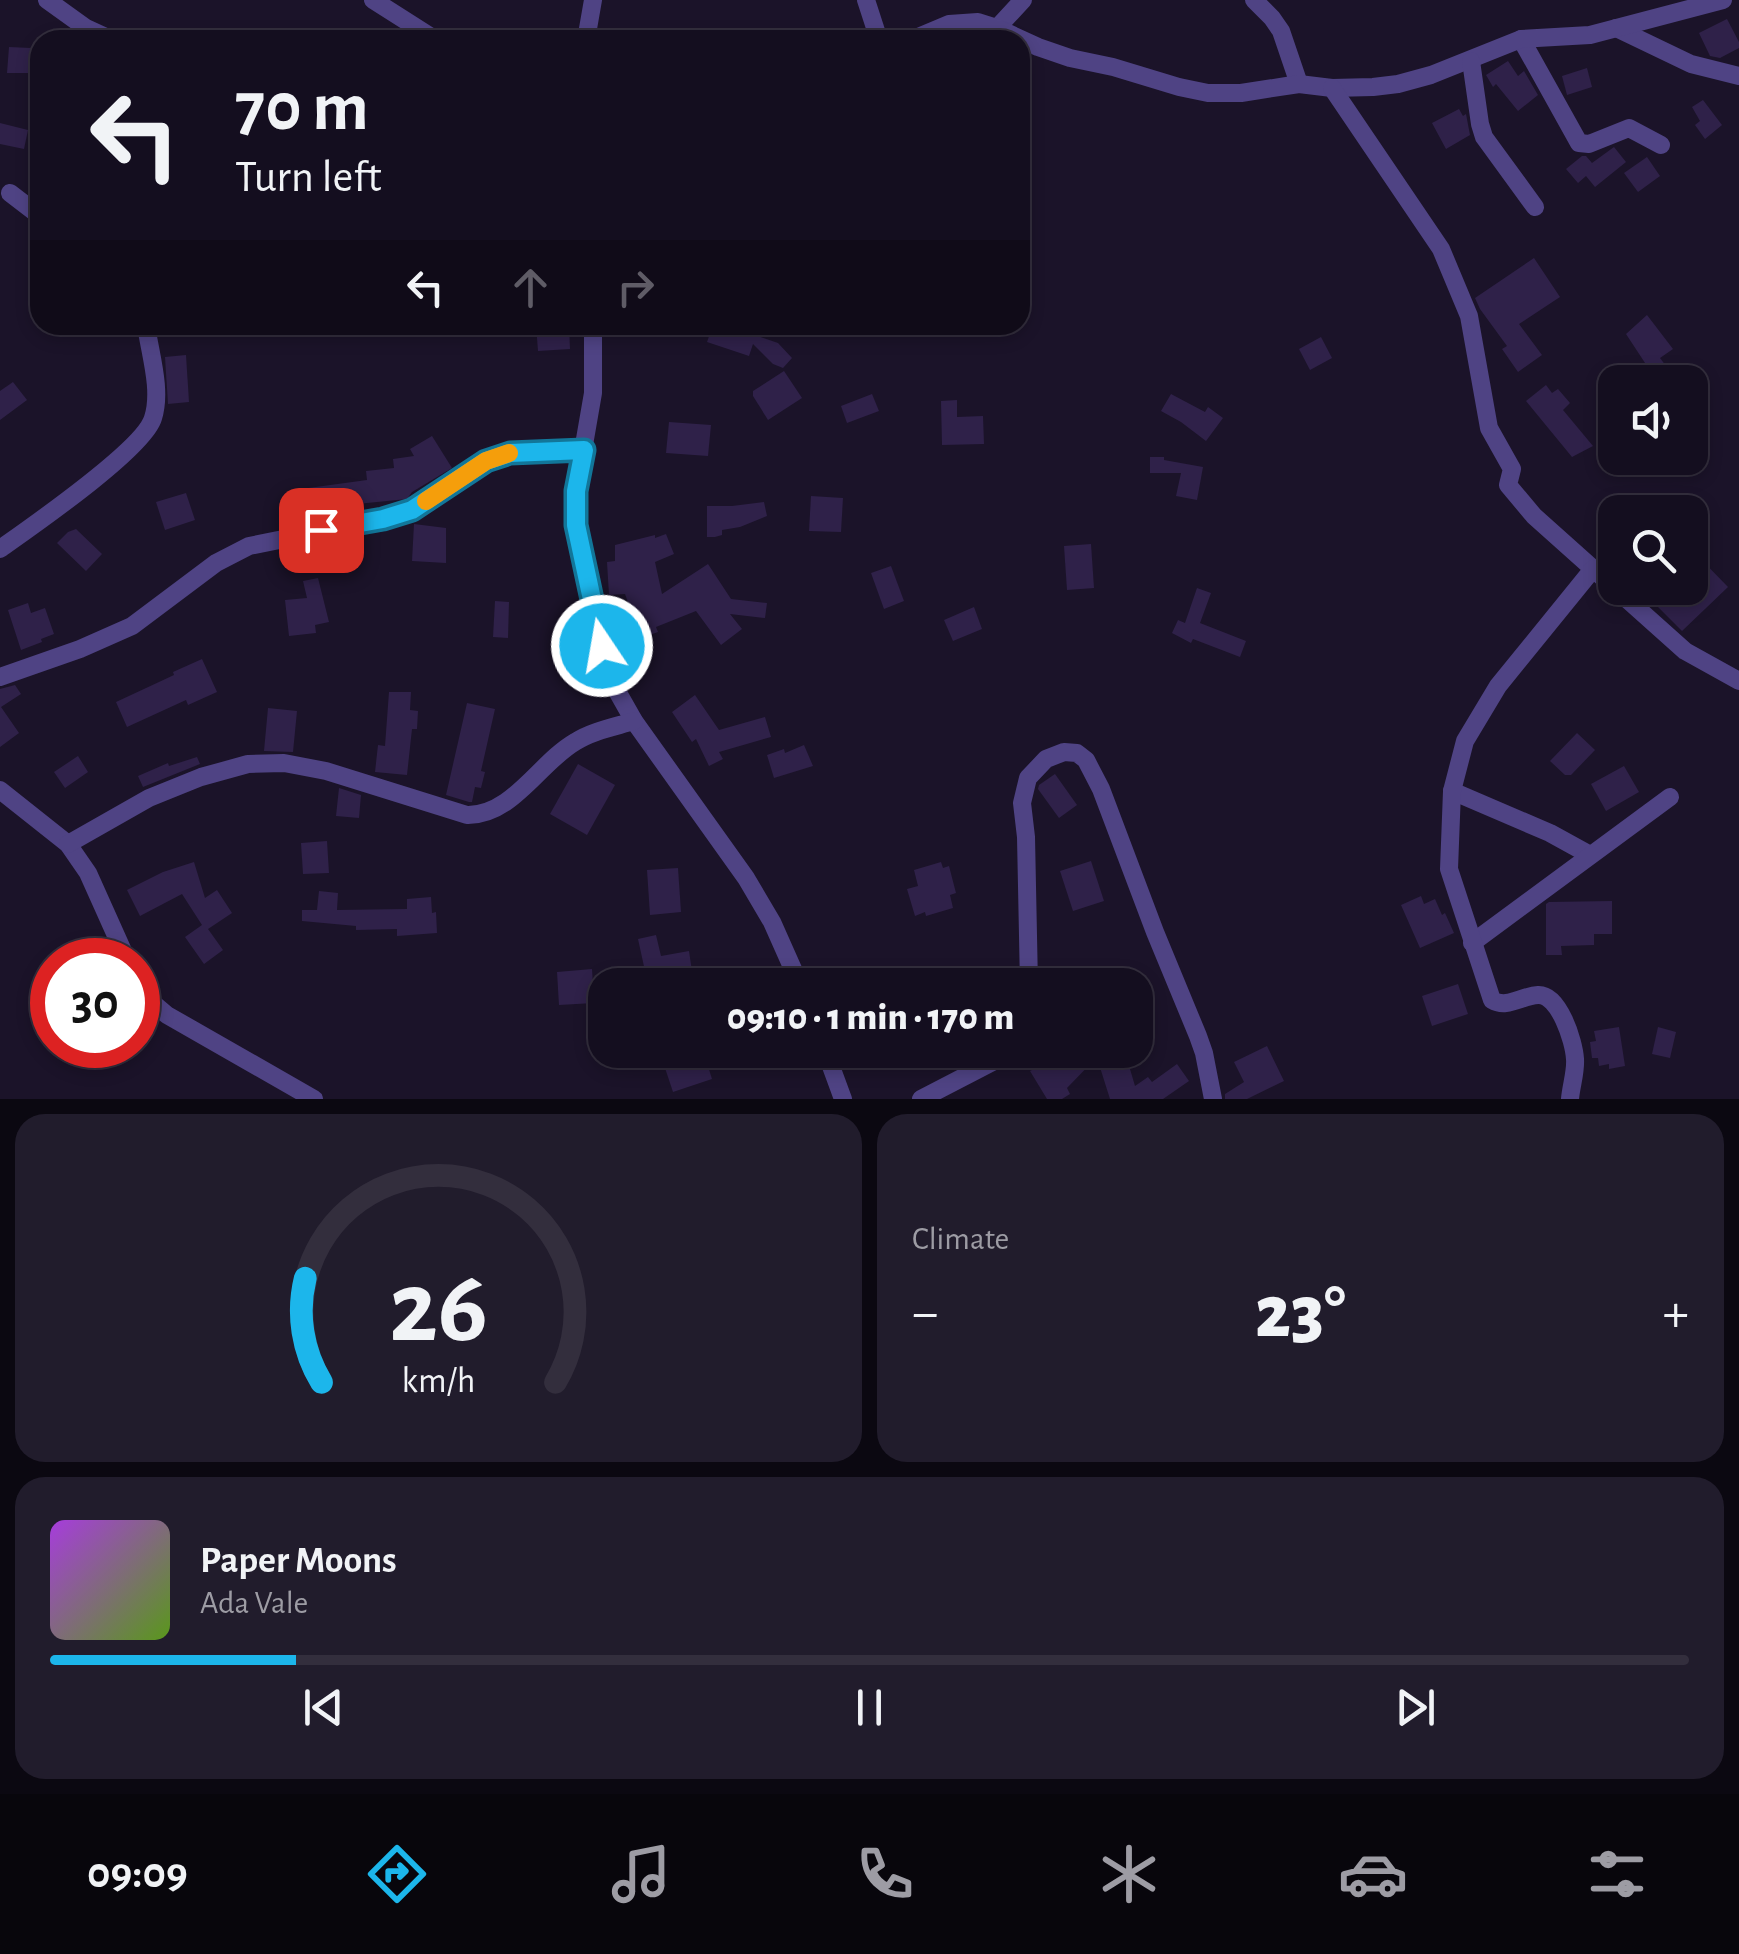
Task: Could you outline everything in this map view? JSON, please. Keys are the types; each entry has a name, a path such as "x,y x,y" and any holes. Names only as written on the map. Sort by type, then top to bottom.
{"street":[{"path":"47,0 90,30"},
{"path":"373,0 420,30"},
{"path":"588,30 593,0"},
{"path":"866,0 876,30"},
{"path":"997,28 1022,0"},
{"path":"1254,0 1281,32 1299,84"},
{"path":"1030,43 1070,58 1208,93 1241,93 1299,84 1332,88 1398,84 1521,39 1590,35 1722,0"},
{"path":"935,30 949,24 978,22 1001,30"},
{"path":"1616,28 1692,64 1739,76"},
{"path":"1521,39 1580,143 1588,144 1628,128 1661,145"},
{"path":"1472,60 1484,137 1534,206"},
{"path":"1332,88 1441,249 1468,316 1489,428 1512,469 1508,485 1534,516 1684,651 1739,680"},
{"path":"10,193 30,208"},
{"path":"0,549 78,491 145,434 153,421 156,399 147,335"},
{"path":"593,335 594,393 576,491 576,525 602,646 617,691 634,721 746,878 792,968"},
{"path":"0,678 132,626 216,564 249,546 412,510 486,461 510,453 584,450"},
{"path":"1570,1099 1576,1060 1551,998 1542,994 1503,1004 1492,1000 1450,869 1452,791 1465,741 1498,686 1593,569"},
{"path":"68,844 149,798 248,764 284,763 326,771 467,816 480,816 514,795 556,754 578,739 634,721"},
{"path":"1030,968 1022,803 1028,778 1046,760 1064,752 1077,753 1086,760 1101,789 1198,1036 1212,1099"},
{"path":"0,790 68,844 88,873 118,938"},
{"path":"1452,791 1550,833 1590,855"},
{"path":"1472,943 1670,797"},
{"path":"160,1009 314,1099"},
{"path":"832,1068 843,1099"},
{"path":"921,1099 981,1068"}],"building":[{"path":"1727,19 1739,48 1720,58 1710,56 1699,33"},
{"path":"9,47 30,48 30,73 7,73"},
{"path":"1508,61 1518,76 1524,71 1538,95 1518,111 1486,75"},
{"path":"1587,68 1592,87 1567,95 1562,76"},
{"path":"1703,100 1722,125 1705,139 1695,125 1700,121 1692,107"},
{"path":"1459,109 1463,116 1466,114 1470,135 1446,149 1432,123"},
{"path":"0,123 28,130 24,149 0,144"},
{"path":"1614,147 1626,162 1595,187 1586,176 1578,183 1566,169 1582,156 1592,163"},
{"path":"1647,157 1660,176 1638,192 1624,173"},
{"path":"1534,258 1560,297 1519,324 1542,355 1518,372 1502,349 1507,346 1475,298"},
{"path":"1647,315 1673,349 1660,358 1665,365 1646,365 1626,334"},
{"path":"537,335 569,335 570,349 538,351"},
{"path":"709,335 755,335 778,343 792,358 783,368 773,364 753,344 749,356 707,342"},
{"path":"1321,337 1332,358 1310,370 1299,349"},
{"path":"186,355 189,402 168,404 165,357"},
{"path":"784,371 802,398 768,420 753,391"},
{"path":"13,382 27,400 0,420 0,391"},
{"path":"1546,385 1552,393 1558,389 1570,403 1563,410 1593,446 1572,457 1526,401"},
{"path":"872,394 879,411 847,423 841,406"},
{"path":"1171,394 1205,412 1208,407 1223,418 1206,441 1161,411"},
{"path":"957,400 957,417 983,416 984,444 942,445 941,401"},
{"path":"669,422 711,425 708,456 666,453"},
{"path":"432,436 452,468 407,499 357,504 358,511 333,516 332,512 305,516 301,489 367,480 366,471 394,468 393,459 414,456 410,449"},
{"path":"1150,457 1203,467 1197,500 1176,496 1181,473 1150,473"},
{"path":"186,493 195,520 165,530 156,502"},
{"path":"811,496 843,498 841,532 809,531"},
{"path":"764,502 767,516 722,530 722,535 707,537 707,506"},
{"path":"414,524 446,528 446,563 412,561"},
{"path":"76,529 102,554 86,571 57,543"},
{"path":"666,534 674,554 655,562 662,594 708,564 731,599 767,603 765,618 730,614 742,629 721,645 696,611 656,627 658,632 641,638 625,594 609,595 607,562 615,561 615,545"},
{"path":"1091,544 1094,588 1067,590 1064,546"},
{"path":"891,566 904,601 884,609 871,573"},
{"path":"1708,566 1728,587 1682,631 1656,605 1708,605"},
{"path":"318,578 329,622 315,625 316,633 289,636 285,600 307,598 303,581"},
{"path":"1197,588 1211,593 1200,623 1246,641 1240,657 1193,639 1191,643 1172,633 1178,620 1185,623"},
{"path":"495,601 509,602 508,638 493,637"},
{"path":"28,603 31,613 45,608 54,634 21,650 8,610"},
{"path":"974,607 982,629 953,641 944,620"},
{"path":"580,620 588,649 572,654 564,624"},
{"path":"202,659 217,692 188,705 186,700 127,727 116,702"},
{"path":"15,685 21,694 1,707 19,733 0,747 0,689"},
{"path":"389,692 411,692 410,710 418,711 407,775 375,772 378,745 385,746"},
{"path":"695,695 719,730 765,717 771,737 719,752 723,759 709,766 696,739 692,742 672,712"},
{"path":"467,703 495,709 481,771 485,772 481,788 475,787 472,802 446,795"},
{"path":"268,708 297,711 293,752 264,751"},
{"path":"1577,733 1595,750 1571,775 1565,775 1550,761"},
{"path":"804,745 813,766 774,778 767,755"},
{"path":"78,756 88,772 65,788 54,772"},
{"path":"197,757 200,764 143,787 138,776 168,763 169,766"},
{"path":"578,764 615,785 587,835 550,814"},
{"path":"1624,766 1639,792 1606,811 1591,784"},
{"path":"1055,774 1077,805 1059,818 1038,789"},
{"path":"339,788 361,795 359,818 336,816"},
{"path":"327,841 329,873 303,874 301,843"},
{"path":"1091,861 1104,901 1073,911 1060,871"},
{"path":"194,862 205,898 217,890 232,913 208,929 223,950 204,964 185,937 202,925 182,894 140,916 127,890"},
{"path":"941,862 943,868 949,866 956,893 950,895 953,908 915,916 907,889 918,886 914,870"},
{"path":"678,868 681,912 650,915 647,870"},
{"path":"319,891 338,893 337,910 407,909 407,899 431,897 437,933 397,936 397,929 356,930 356,926 302,921 302,910 317,910"},
{"path":"1421,896 1424,904 1435,899 1454,933 1420,948 1401,905"},
{"path":"1612,901 1612,934 1594,934 1594,945 1561,946 1562,955 1546,955 1546,904"},
{"path":"656,935 661,956 689,951 692,968 644,968 638,939"},
{"path":"588,969 588,1003 559,1005 557,972"},
{"path":"1458,984 1468,1014 1432,1026 1422,996"},
{"path":"1619,1027 1625,1066 1599,1066 1598,1058 1592,1058 1590,1042 1596,1041 1594,1031"},
{"path":"1658,1027 1676,1032 1670,1058 1652,1054"},
{"path":"1267,1046 1284,1081 1247,1099 1225,1099 1225,1094 1244,1082 1234,1062"},
{"path":"1177,1064 1189,1081 1163,1099 1110,1099 1100,1068 1130,1068 1135,1086 1148,1077 1152,1082"},
{"path":"665,1068 709,1068 712,1079 673,1092"},
{"path":"1086,1068 1067,1088 1070,1094 1062,1099 1047,1099 1030,1071"}],"slow traffic":[{"path":"426,501 486,461 509,453"}],"route":[{"path":"321,530 412,510 486,461 510,453 584,450 576,491 576,525 602,646"}]}
